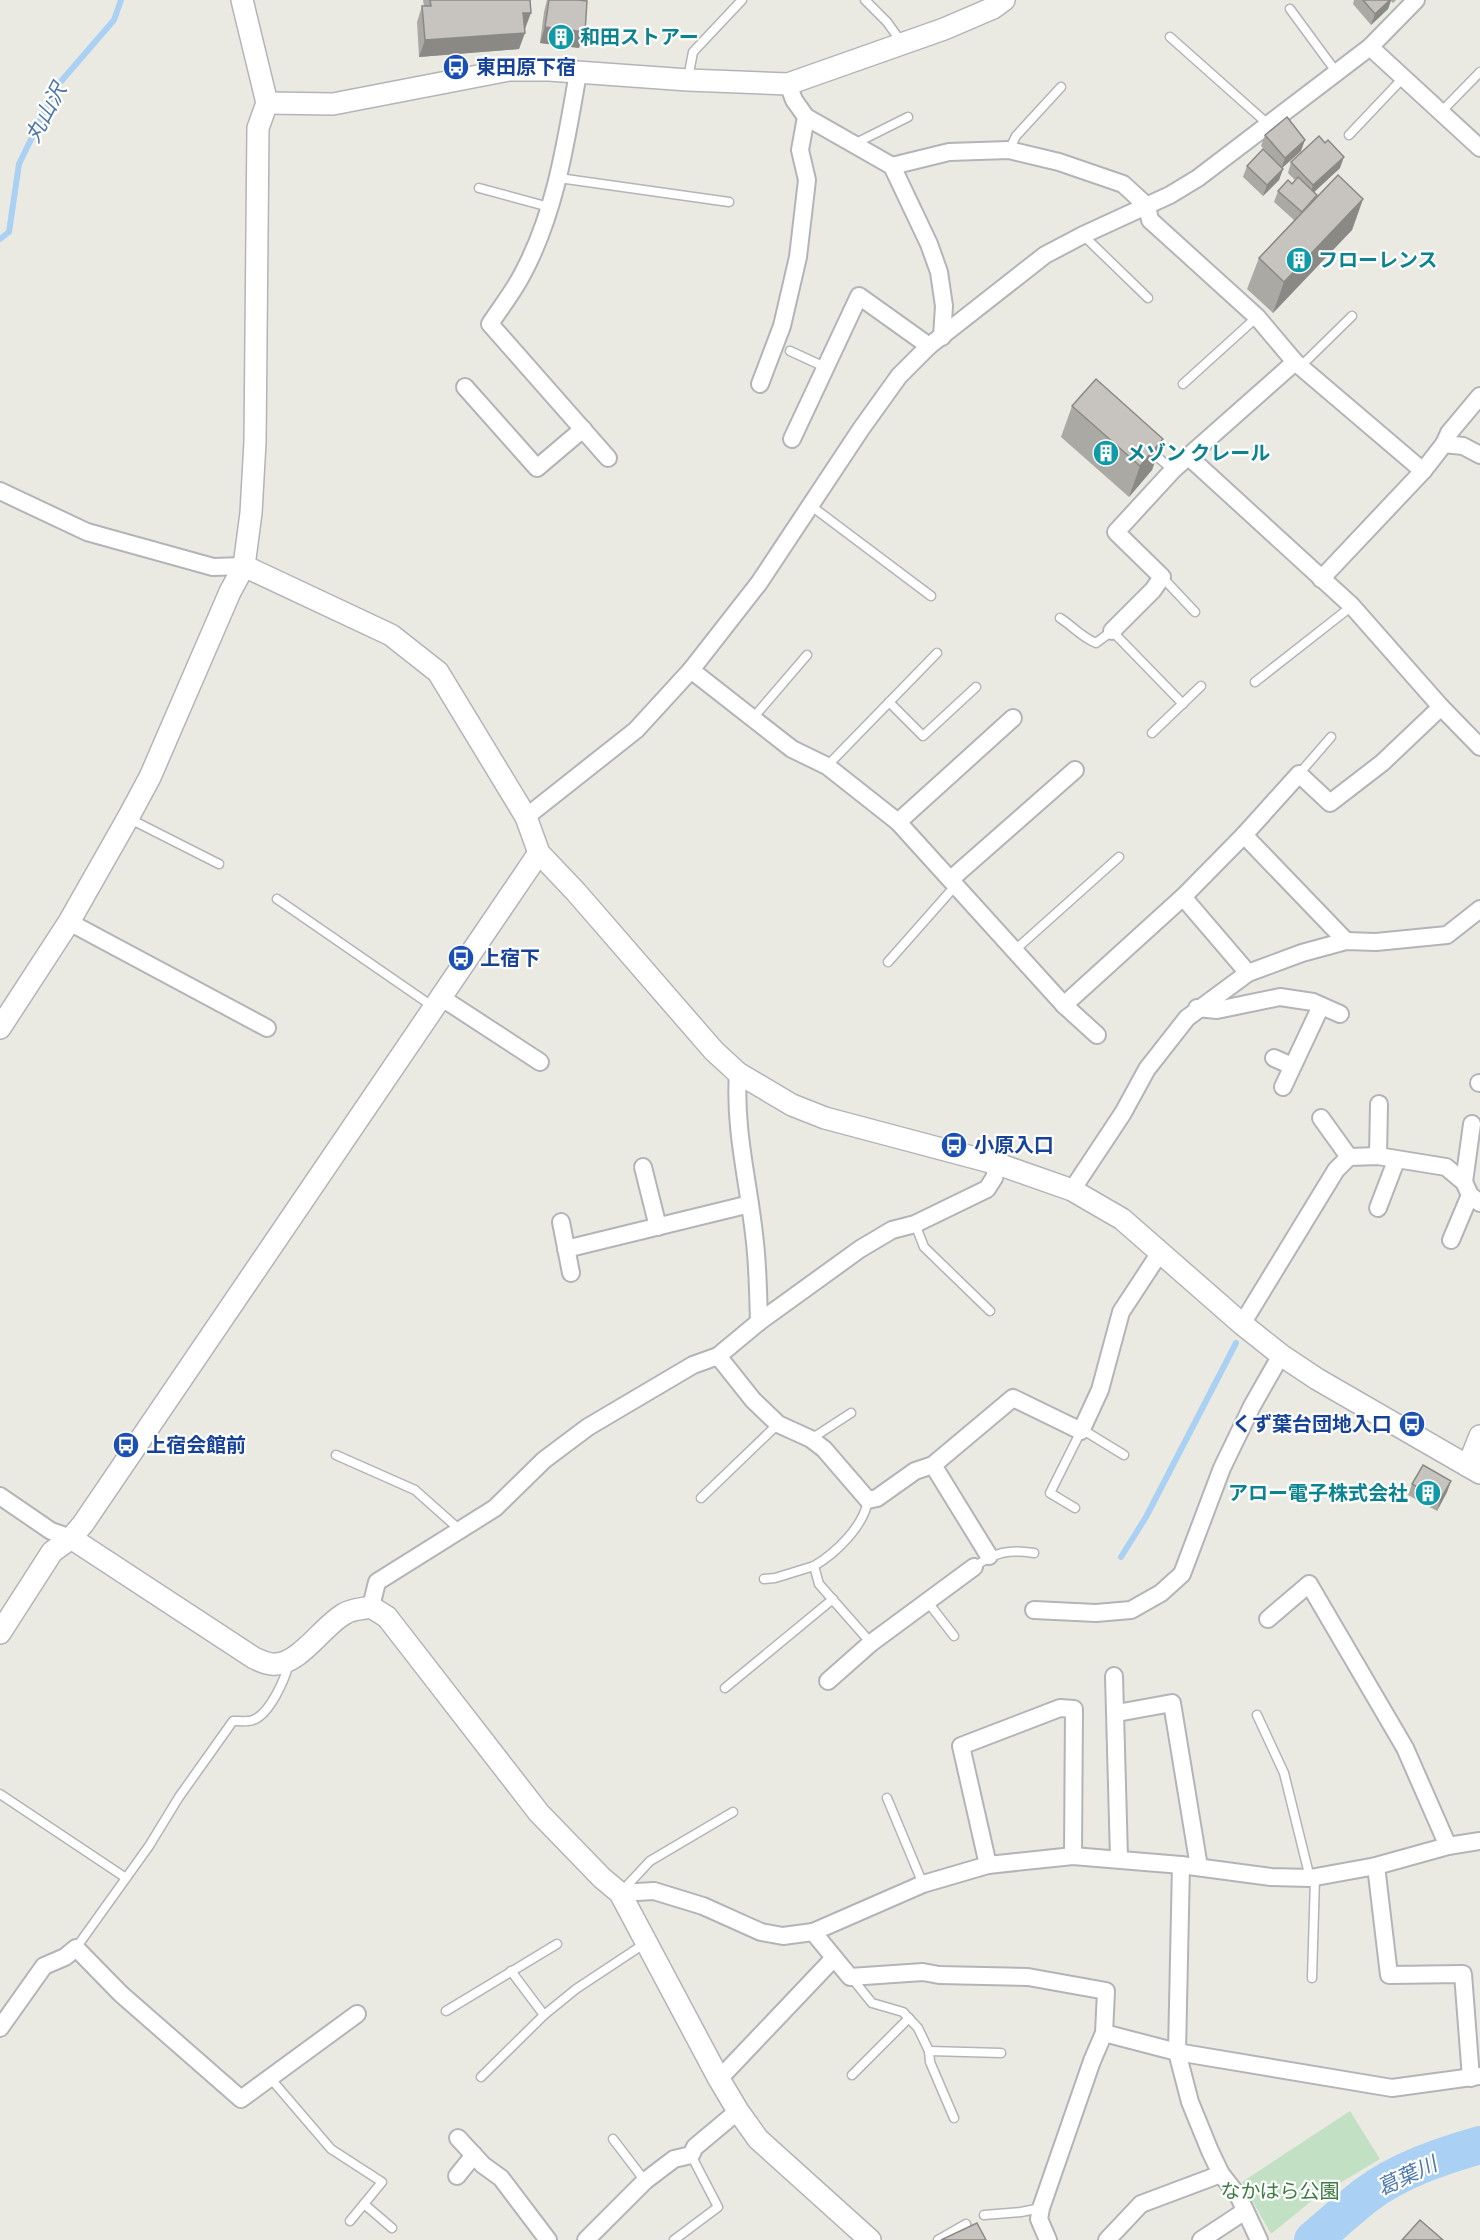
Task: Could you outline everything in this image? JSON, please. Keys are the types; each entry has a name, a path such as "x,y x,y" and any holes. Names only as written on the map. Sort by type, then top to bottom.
{"street":[{"path":"0,1028 69,922 150,777 230,592 244,566 251,513 255,442 258,128 267,103 242,0"},
{"path":"267,103 333,104 509,70 788,84 903,44 973,9 1004,0"},
{"path":"526,817 636,730 691,670 759,583 899,376 935,342 1045,255 1170,195 1198,178 1371,47 1416,0"},
{"path":"1371,47 1480,148"},
{"path":"578,73 559,177 549,207 523,273 490,324 608,458"},
{"path":"788,84 794,100 806,117 892,166 929,244 939,272 944,306 935,342"},
{"path":"760,384 782,326 798,257 807,180 800,150 806,117"},
{"path":"892,166 949,153 1009,150 1059,162 1123,184 1147,206 1150,220 1257,317 1298,364 1423,471"},
{"path":"792,440 859,296 935,342"},
{"path":"1112,631 1153,590 1162,577 1116,532 1173,470 1298,364"},
{"path":"465,387 537,468 583,429"},
{"path":"1321,579 1423,471 1444,444 1449,433 1480,396"},
{"path":"1444,444 1463,446 1480,455"},
{"path":"1189,457 1352,606 1480,747"},
{"path":"0,491 87,532 213,567 244,566 391,635 438,672 526,817 539,853 576,892 714,1051 738,1073 792,1105 825,1118 998,1164 1072,1190 1122,1219 1242,1324 1281,1355 1317,1379 1474,1469 1480,1436"},
{"path":"691,670 792,749 827,766 898,822 1064,1005 1097,1035"},
{"path":"1064,1005 1183,897 1244,835 1299,774 1330,804 1382,763 1442,707"},
{"path":"898,822 1013,718"},
{"path":"954,882 1075,770"},
{"path":"1244,835 1346,941"},
{"path":"0,1633 52,1552 71,1538 83,1524 539,853"},
{"path":"1183,897 1248,973"},
{"path":"1072,1190 1123,1113 1147,1069 1197,1008 1248,973 1302,953 1346,941 1376,942 1448,935 1480,909"},
{"path":"69,922 267,1028"},
{"path":"1197,1008 1217,1010 1280,997 1313,1002 1340,1014"},
{"path":"439,1003 540,1062"},
{"path":"1282,1087 1321,1006"},
{"path":"1274,1058 1292,1066"},
{"path":"738,1073 736,1097 738,1130 754,1237 759,1322"},
{"path":"1377,1156 1379,1104"},
{"path":"1321,1118 1349,1157"},
{"path":"1451,1240 1471,1193 1472,1124"},
{"path":"1242,1324 1336,1170 1349,1157 1377,1156 1396,1161 1446,1167 1471,1193"},
{"path":"1378,1208 1396,1161"},
{"path":"371,1607 377,1582 495,1508 544,1460 588,1426 693,1365 718,1356 759,1322 860,1249 892,1230 915,1224 987,1189 994,1178 998,1164"},
{"path":"644,1167 658,1227"},
{"path":"566,1249 750,1204"},
{"path":"561,1222 571,1273"},
{"path":"718,1356 753,1400 778,1424 811,1439 824,1449 868,1500 877,1498 915,1471 933,1465 1013,1398 1081,1431 1100,1390 1121,1312 1161,1251"},
{"path":"1034,1610 1096,1613 1131,1610 1161,1593 1182,1574 1222,1468 1252,1406 1281,1355"},
{"path":"933,1465 989,1556"},
{"path":"0,1496 51,1531 71,1538 254,1658 270,1664 290,1660 346,1612 371,1607 387,1617 539,1813 602,1878 620,1893 719,2079 758,2139 870,2240"},
{"path":"828,1681 871,1643 974,1567"},
{"path":"1268,1619 1310,1584 1405,1748 1448,1846"},
{"path":"1114,1676 1119,1858"},
{"path":"1116,1713 1172,1703 1199,1867"},
{"path":"988,1865 961,1746 1059,1708 1074,1709 1073,1856"},
{"path":"620,1893 654,1891 703,1906 761,1932 783,1936 813,1932 923,1884 988,1865 1037,1858 1073,1856 1119,1858 1271,1877 1312,1878 1377,1866 1448,1846 1480,1841"},
{"path":"1181,1865 1177,2052 1190,2102 1221,2174 1239,2197 1259,2240"},
{"path":"1104,2034 1177,2052 1392,2088 1476,2077 1463,1974 1389,1975 1377,1866"},
{"path":"813,1932 850,1977 922,1972 939,1975 1028,1977 1106,1990 1104,2034 1092,2061 1041,2208 1039,2219 1048,2240"},
{"path":"0,2028 44,1966 65,1957 76,1948 121,1994 241,2099 357,2014"},
{"path":"719,2079 834,1958"},
{"path":"586,2240 645,2181 674,2158 691,2155 695,2147 738,2111"},
{"path":"458,2138 501,2178 548,2240"},
{"path":"457,2176 474,2155"},
{"path":"1107,2240 1141,2204 1221,2174"},
{"path":"1201,2240 1245,2211"}],"lane":[{"path":"688,80 693,51 742,0"},
{"path":"865,0 887,22 903,44"},
{"path":"1290,9 1337,73"},
{"path":"1170,36 1269,125"},
{"path":"1441,112 1480,72"},
{"path":"1349,135 1404,77"},
{"path":"1009,150 1016,136 1061,87"},
{"path":"854,144 908,117"},
{"path":"559,177 729,202"},
{"path":"479,188 549,207"},
{"path":"1083,235 1148,298"},
{"path":"1298,364 1352,316"},
{"path":"1183,384 1257,317"},
{"path":"790,351 827,368"},
{"path":"1141,442 1173,470"},
{"path":"810,505 931,596"},
{"path":"1162,577 1195,612"},
{"path":"1255,682 1352,606"},
{"path":"1060,618 1071,625 1081,636 1096,643 1112,631 1183,704"},
{"path":"827,766 937,653"},
{"path":"753,718 807,655"},
{"path":"1152,733 1201,686"},
{"path":"889,702 923,736 976,687"},
{"path":"1299,774 1332,737"},
{"path":"128,818 219,864"},
{"path":"1015,950 1119,857"},
{"path":"888,962 954,882"},
{"path":"277,899 439,1003"},
{"path":"915,1224 924,1247 990,1311"},
{"path":"811,1439 851,1413"},
{"path":"700,1498 778,1424"},
{"path":"1075,1508 1050,1493 1081,1431 1124,1455"},
{"path":"336,1455 415,1490 460,1530"},
{"path":"764,1579 776,1578 823,1561 847,1538 866,1512 868,1500"},
{"path":"974,1567 989,1556 1014,1550 1034,1553"},
{"path":"814,1566 819,1584 871,1643"},
{"path":"724,1688 833,1599"},
{"path":"927,1601 954,1636"},
{"path":"76,1948 149,1846 179,1797 233,1721 253,1720 263,1713 284,1682 290,1660"},
{"path":"1257,1715 1284,1773 1312,1878 1312,1978"},
{"path":"0,1794 126,1878"},
{"path":"887,1798 923,1884"},
{"path":"620,1893 650,1861 733,1812"},
{"path":"481,2077 544,2015 576,1989 647,1942"},
{"path":"446,2011 557,1944"},
{"path":"511,1971 544,2015"},
{"path":"850,1977 873,2003 903,2012 918,2028 929,2050 930,2062 954,2118"},
{"path":"852,2075 909,2018"},
{"path":"929,2050 1001,2053"},
{"path":"271,2079 331,2149 382,2182 350,2221"},
{"path":"613,2139 645,2181"},
{"path":"674,2240 718,2208 691,2155"},
{"path":"364,2204 392,2228"},
{"path":"984,2215 1041,2208"},
{"path":"938,2240 966,2224"}],"green space":[{"name":"なかはら公園","path":"1350,2111 1380,2159 1315,2198 1271,2234 1242,2182"}],"building":[{"path":"430,0 530,0 531,13 523,13 525,33 425,40 422,6 431,6"},
{"path":"549,0 587,1 585,32 545,27"},
{"path":"1363,0 1390,0 1375,14"},
{"path":"1287,117 1305,140 1285,158 1265,135"},
{"path":"1319,136 1325,143 1328,140 1344,157 1313,185 1291,162"},
{"path":"1263,149 1283,169 1267,185 1247,166"},
{"path":"1338,175 1363,199 1284,282 1259,258"},
{"path":"1298,177 1317,195 1302,212 1278,191 1288,180 1292,184"},
{"path":"1096,379 1163,439 1140,466 1072,406"},
{"path":"1423,1465 1451,1481 1440,1500 1412,1484"},
{"path":"1420,2220 1443,2240 1402,2240"},
{"path":"977,2223 986,2240 941,2240"}],"waterway":[{"name":"丸山沢","path":"0,239 9,232 19,164 57,86 114,20 121,0"},
{"path":"1121,1557 1146,1517 1236,1343"},
{"name":"葛葉川","path":"1313,2240 1366,2195 1392,2178 1436,2159 1480,2145"}],"place":[{"name":"和田ストアー","path":"561,37"},
{"name":"東田原下宿","path":"456,67"},
{"name":"フローレンス","path":"1299,260"},
{"name":"メゾン クレール","path":"1106,453"},
{"name":"上宿下","path":"461,958"},
{"name":"小原入口","path":"954,1145"},
{"name":"くず葉台団地入口","path":"1412,1424"},
{"name":"上宿会館前","path":"126,1445"},
{"name":"アロー電子株式会社","path":"1428,1493"}]}
